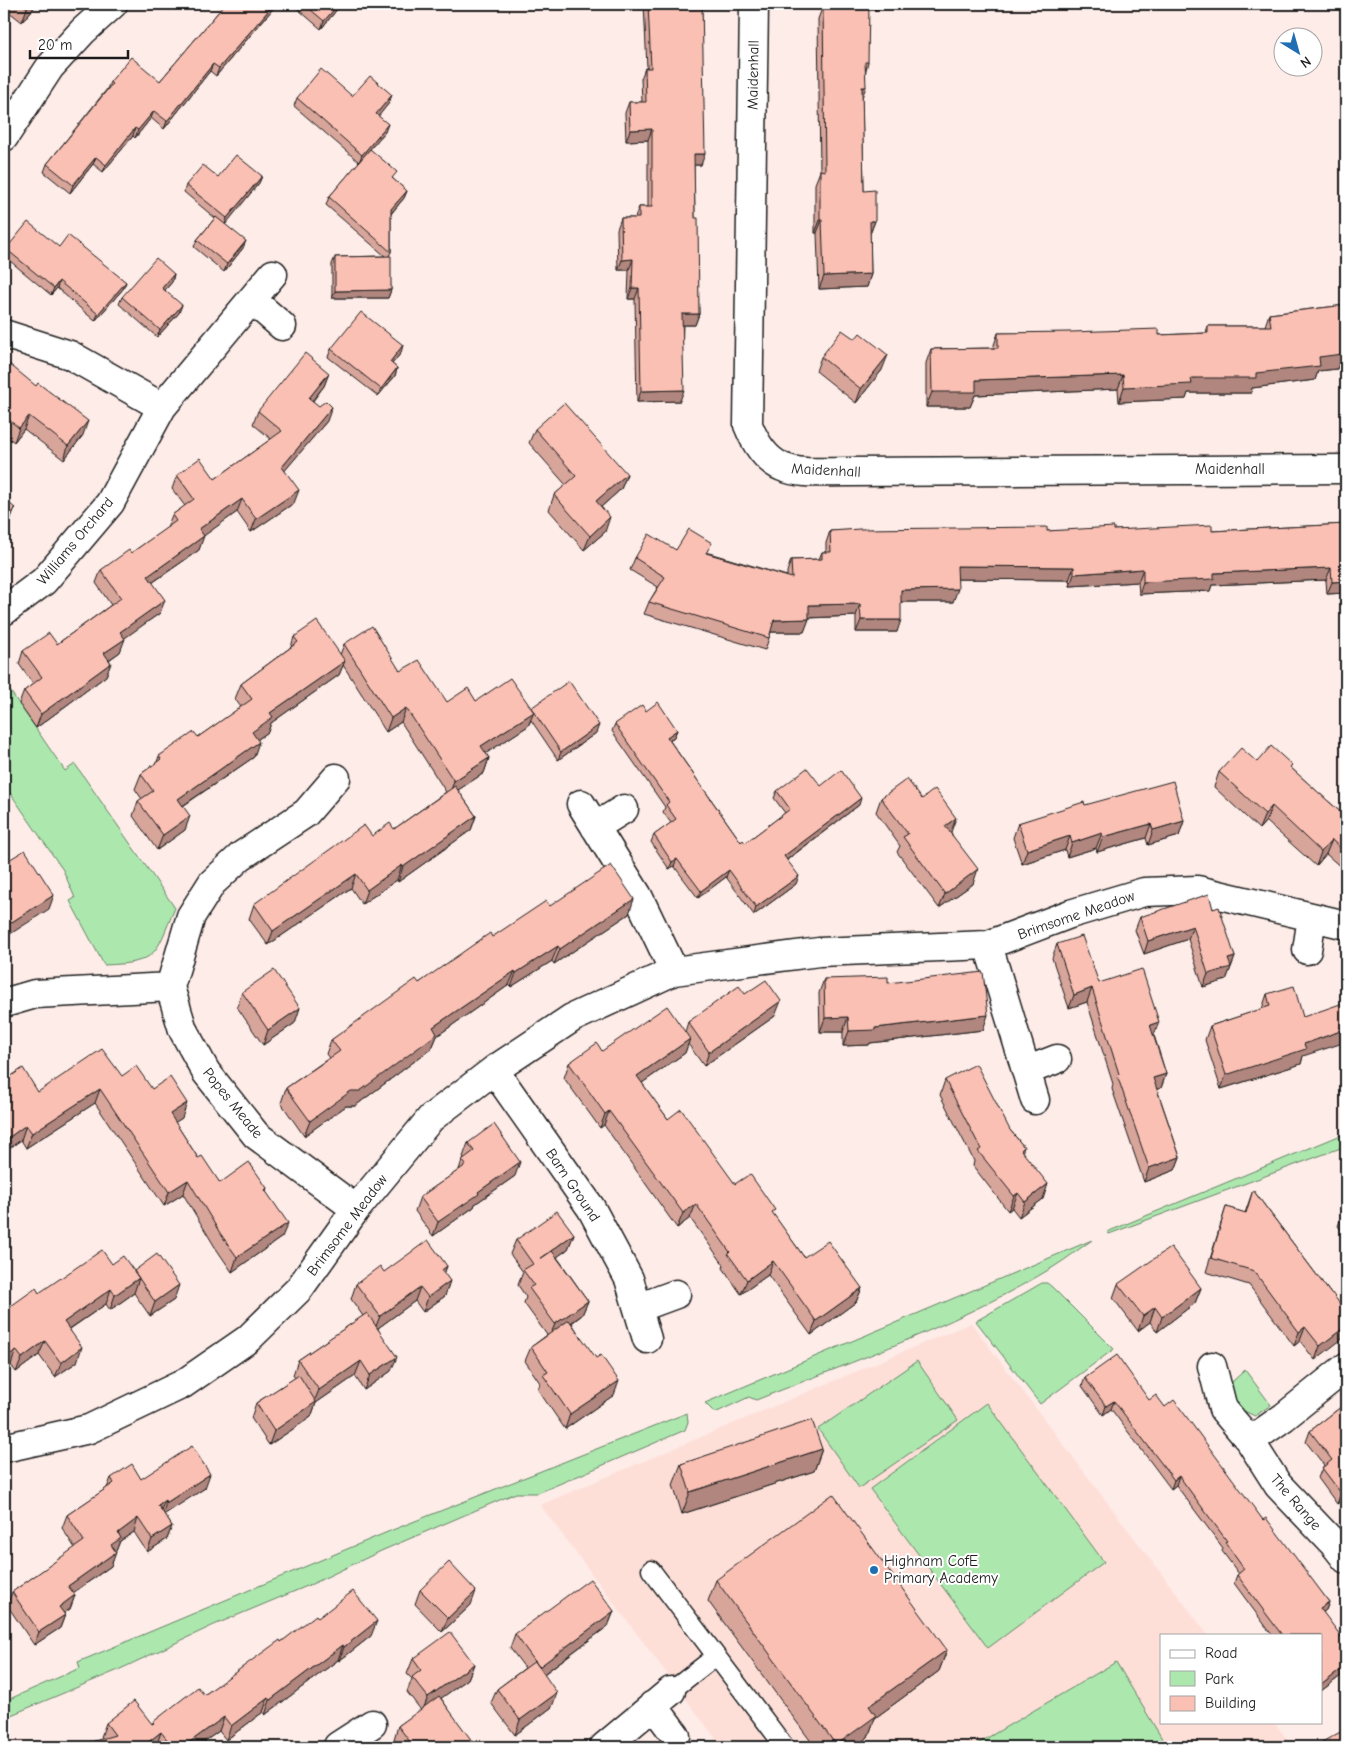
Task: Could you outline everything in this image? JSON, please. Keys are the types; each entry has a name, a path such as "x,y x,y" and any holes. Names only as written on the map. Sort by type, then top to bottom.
{"street":[{"path":"4,137 50,67 83,31 113,4"},
{"name":"Maidenhall","path":"754,4 748,425 755,440 777,465 790,471 850,472 1346,470"},
{"name":"Williams Orchard","path":"4,611 44,581 110,503 162,407 272,274"},
{"path":"252,300 282,326"},
{"path":"4,334 70,355 162,407"},
{"path":"4,1003 35,994 170,987 191,916 212,883 241,856 306,813 336,778"},
{"path":"581,804 638,896 674,971"},
{"path":"595,827 624,809"},
{"name":"Brimsome Meadow","path":"4,1448 89,1430 183,1384 248,1339 299,1289 356,1209 431,1118 494,1070 572,1018 674,971 819,952 988,945 1070,914 1144,892 1198,890 1346,925"},
{"path":"1307,950 1312,917"},
{"path":"988,945 1035,1100"},
{"name":"Popes Meade","path":"170,987 182,1030 206,1072 256,1135 356,1209"},
{"path":"1026,1071 1057,1058"},
{"name":"Barn Ground","path":"494,1070 591,1208 629,1279 647,1339"},
{"path":"638,1308 676,1294"},
{"name":"The Range","path":"1212,1366 1223,1409 1250,1441 1278,1485 1346,1559"},
{"path":"1250,1441 1284,1417 1346,1367"},
{"path":"604,1747 662,1698 676,1736"},
{"path":"337,1747 372,1724"}],"lane":[{"path":"651,1570 785,1747"},
{"path":"662,1698 716,1656"}],"shaded area":[{"name":"Highnam CofE Primary Academy","path":"971,1323 1207,1634 1160,1634 1160,1724 1276,1724 1293,1747 722,1747 540,1505"}],"green space":[{"path":"4,682 65,771 75,764 175,908 158,946 153,953 145,958 135,962 104,965 70,901 75,898 63,870 4,784"},
{"path":"1346,1133 1346,1146 1109,1234 1107,1232"},
{"path":"1092,1240 1060,1263 1020,1286 946,1323 909,1339 756,1400 749,1397 715,1413 705,1403"},
{"path":"1042,1283 1047,1283 1052,1287 1114,1349 1040,1404 976,1321"},
{"path":"917,1361 958,1420 859,1488 818,1429"},
{"path":"1245,1370 1271,1405 1255,1416 1237,1408 1230,1387 1233,1381"},
{"path":"987,1403 1104,1562 988,1648 870,1489"},
{"path":"687,1413 688,1422 685,1430 538,1493 516,1493 381,1551 312,1584 214,1625 116,1671 4,1718 4,1697 5,1701 80,1668 78,1662 390,1531"},
{"path":"1116,1662 1167,1747 972,1747"}],"building":[{"path":"22,4 31,4 27,8"},
{"path":"225,4 274,4 219,68 213,64 167,121 154,111 138,130 135,128 106,165 96,157 73,185 47,164 112,84 110,82 131,57 160,81"},
{"path":"304,4 339,4 324,21"},
{"path":"648,4 702,4 705,154 694,154 695,218 698,218 699,314 682,314 684,390 641,391 639,288 632,288 633,259 622,260 621,218 639,218 639,207 652,207 652,129 630,130 629,102 646,102 645,68 651,68"},
{"path":"823,6 869,6 868,62 865,62 866,87 862,87 864,191 875,190 875,221 870,221 871,274 824,276 822,220 820,220 820,170 825,171"},
{"path":"321,69 352,96 370,76 392,95 376,114 388,124 362,155 297,98"},
{"path":"370,149 397,172 392,178 407,191 391,209 391,252 329,197"},
{"path":"236,155 262,176 227,218 186,185 203,165 218,177"},
{"path":"216,217 246,241 227,264 197,240"},
{"path":"28,222 59,247 68,235 126,282 98,314 59,281 54,288 6,249"},
{"path":"391,256 391,290 335,291 335,257"},
{"path":"156,258 174,274 162,288 182,305 160,330 122,297"},
{"path":"1346,305 1346,349 1342,349 1342,354 1319,357 1320,366 1256,373 1256,378 1191,378 1192,384 1124,387 1123,375 976,380 976,392 932,392 931,349 998,348 998,333 1159,329 1159,335 1208,333 1208,326 1271,326 1269,314"},
{"path":"361,312 403,345 390,362 397,368 381,389 331,349"},
{"path":"842,330 855,339 860,333 888,355 861,389 821,357"},
{"path":"305,353 329,373 309,398 319,406 326,401 332,407 282,467 299,490 256,519 242,499 199,529 204,536 148,576 165,600 120,632 125,639 104,653 111,663 41,714 24,691 42,677 23,651 49,633 57,644 121,598 101,570 129,550 131,553 176,521 172,515 194,499 177,475 200,458 215,479 282,431 258,411"},
{"path":"8,363 36,386 38,383 88,421 68,446 29,416 19,428 4,416 4,369"},
{"path":"564,403 627,474 596,501 610,517 590,536 554,495 576,476 535,429"},
{"path":"4,499 15,508 4,521"},
{"path":"1346,524 1346,581 1332,582 1331,568 1214,573 1214,579 1143,582 1143,569 1074,574 1074,567 957,566 958,589 901,590 901,620 861,620 860,604 809,605 809,619 774,620 769,638 649,602 665,577 635,558 649,534 676,550 689,529 712,543 706,553 792,578 791,560 822,559 822,552 831,552 830,531 1047,527 1047,531 1114,527 1114,530 1212,525 1212,531"},
{"path":"317,621 345,661 270,713 273,717 252,732 259,742 178,799 190,816 163,835 138,801 153,791 141,774 161,759 159,756 194,732 198,737 252,699 241,684 298,642 294,637"},
{"path":"372,626 400,671 419,660 447,702 468,688 476,701 510,678 534,712 481,746 489,758 454,781 406,708 391,718 344,644"},
{"path":"569,681 599,725 561,752 531,708"},
{"path":"658,702 677,730 667,737 741,842 743,840 745,843 790,809 777,791 807,768 821,786 841,770 861,798 784,856 799,876 756,907 729,870 701,891 677,859 672,862 654,835 676,819 666,805 669,802 615,724 642,705 646,711"},
{"path":"1271,746 1292,765 1290,767 1346,817 1346,853 1332,840 1321,852 1272,806 1265,814 1219,772 1241,748 1257,762"},
{"path":"907,779 922,799 935,789 956,818 945,826 978,869 945,894 903,837 908,834 881,798"},
{"path":"1173,781 1184,821 1153,830 1151,824 1103,837 1102,833 1072,843 1070,836 1027,850 1018,823 1084,802 1085,805"},
{"path":"455,786 476,816 367,890 356,874 273,931 254,904 364,825 372,836 390,823 394,829"},
{"path":"25,850 54,895 4,927 4,863"},
{"path":"611,865 634,899 560,949 558,946 516,973 515,971 433,1027 437,1034 360,1091 351,1091 310,1121 286,1088 340,1051 331,1040 416,979 419,983 490,933 492,937 546,901 550,906"},
{"path":"1209,894 1213,909 1219,907 1235,957 1228,959 1231,967 1208,974 1193,926 1148,941 1140,917"},
{"path":"1082,936 1099,983 1142,969 1159,1022 1150,1025 1166,1074 1153,1078 1180,1157 1149,1168 1117,1075 1119,1074 1092,988 1074,995 1057,944"},
{"path":"274,970 300,1008 268,1030 242,992"},
{"path":"983,972 988,1015 875,1028 875,1030 849,1031 848,1017 825,1018 824,979 888,977 888,983"},
{"path":"766,980 781,1001 709,1052 688,1022 739,986 745,994"},
{"path":"1294,986 1303,1017 1346,1002 1346,1029 1304,1044 1306,1049 1226,1075 1210,1026 1270,1006 1267,994"},
{"path":"667,1006 690,1039 637,1076 668,1119 681,1109 735,1184 750,1174 775,1210 772,1212 804,1257 828,1241 862,1288 816,1321 773,1261 747,1280 696,1204 683,1213 609,1111 605,1114 569,1063 597,1043 602,1051"},
{"path":"102,1049 122,1076 136,1066 152,1089 170,1077 187,1103 170,1114 198,1158 202,1156 220,1183 249,1162 267,1188 265,1190 288,1223 237,1257 188,1180 169,1192 100,1089 32,1133 26,1125 4,1141 4,1081 23,1068 38,1092"},
{"path":"976,1064 1010,1130 1024,1147 1021,1150 1048,1184 1025,1202 1018,1193 1014,1196 978,1151 981,1149 945,1080"},
{"path":"494,1124 520,1162 478,1192 479,1194 438,1222 420,1197 466,1165 462,1160 474,1151 468,1143"},
{"path":"1253,1190 1346,1312 1346,1326 1320,1346 1305,1327 1299,1332 1254,1271 1211,1258 1226,1207 1246,1213"},
{"path":"557,1211 574,1234 540,1259 552,1251 588,1301 555,1324 529,1288 534,1285 523,1270 533,1264 516,1240"},
{"path":"1346,1214 1346,1225 1341,1218"},
{"path":"428,1240 447,1266 442,1270 450,1281 428,1297 420,1287 380,1316 356,1284 380,1266 384,1272"},
{"path":"1171,1247 1201,1288 1162,1317 1155,1307 1143,1316 1118,1284"},
{"path":"102,1250 112,1264 123,1256 139,1278 115,1295 111,1289 64,1322 82,1347 61,1363 45,1341 22,1358 16,1350 4,1359 4,1311 36,1288 39,1293"},
{"path":"157,1254 179,1285 155,1302 134,1271"},
{"path":"367,1313 397,1357 370,1375 361,1361 319,1390 298,1360"},
{"path":"569,1320 596,1358 601,1355 619,1381 570,1414 543,1375 548,1372 531,1347"},
{"path":"1117,1355 1149,1400 1156,1395 1165,1407 1174,1400 1263,1520 1266,1518 1329,1602 1320,1608 1346,1643 1346,1666 1322,1684 1322,1634 1281,1634 1237,1575 1244,1569 1225,1542 1227,1541 1179,1476 1174,1480 1114,1401 1106,1406 1085,1378"},
{"path":"299,1375 316,1402 274,1431 256,1403"},
{"path":"1346,1403 1346,1489 1341,1493 1322,1468 1332,1460 1310,1431"},
{"path":"812,1420 822,1449 690,1492 681,1464"},
{"path":"192,1446 210,1474 166,1503 165,1500 158,1505 172,1526 152,1539 138,1518 118,1533 121,1538 111,1545 116,1552 68,1586 75,1595 59,1607 65,1615 39,1632 12,1592 84,1541 67,1515 114,1483 111,1478 132,1464 141,1479"},
{"path":"833,1494 947,1650 869,1706 876,1716 836,1745 716,1580"},
{"path":"449,1562 476,1591 448,1618 420,1590"},
{"path":"590,1579 614,1611 539,1667 515,1634"},
{"path":"353,1591 377,1621 344,1647 343,1645 270,1700 268,1698 231,1726 224,1717 183,1747 173,1747 161,1732 142,1747 89,1747 88,1743 115,1735 106,1723 134,1701 152,1724 154,1723 198,1687 204,1695 280,1640 281,1642 316,1615 318,1618"},
{"path":"450,1632 474,1664 428,1697 412,1677 421,1670 413,1659"},
{"path":"535,1661 557,1693 520,1720 497,1689"},
{"path":"439,1696 475,1745 473,1747 414,1747 398,1726"},
{"path":"1346,1729 1346,1747 1324,1747 1322,1742"}],"place":[{"name":"Highnam CofE Primary Academy","path":"874,1570"}]}
